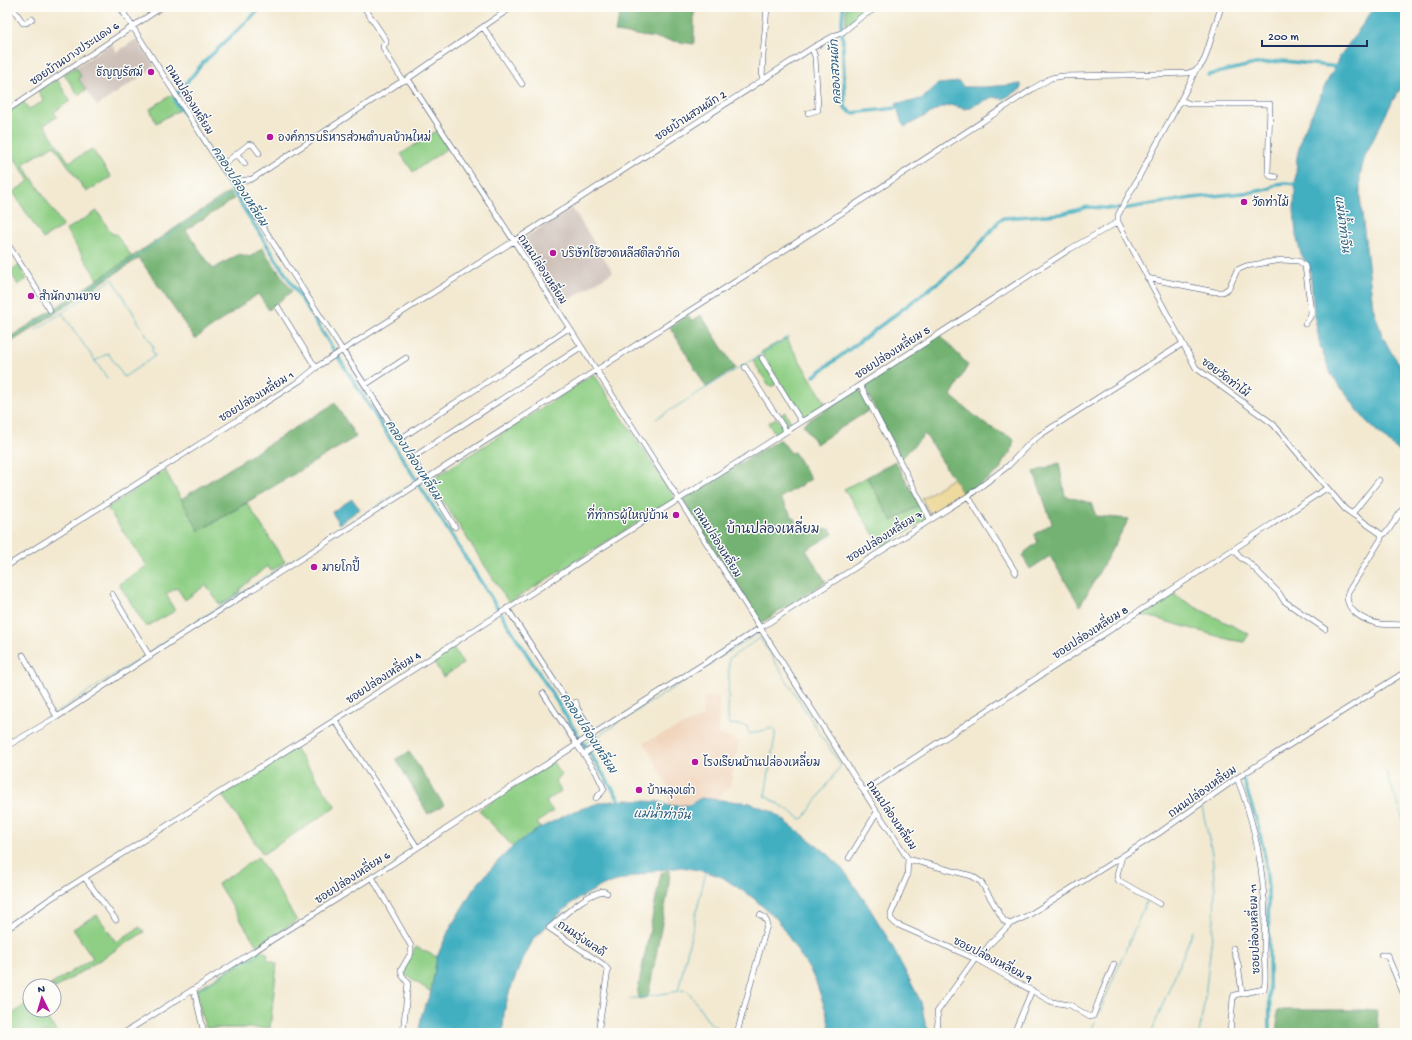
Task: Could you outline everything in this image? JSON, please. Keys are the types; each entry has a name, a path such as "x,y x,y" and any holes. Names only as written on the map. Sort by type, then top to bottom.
{"street":[{"path":"12,7 23,23 26,23 32,19"},
{"name":"ถนนปล่องเหลี่ยม","path":"120,7 221,166 227,175 234,180 340,352 365,386 400,439 455,527"},
{"name":"ซอยบ้านบางประแดง 6","path":"7,110 162,7"},
{"name":"ถนนปล่องเหลี่ยม","path":"364,7 386,40 386,44 383,46 384,50 405,81 412,84 514,241 908,859 972,876 981,882 1004,921 1010,924 1029,915 1159,833 1237,778 1405,672"},
{"path":"234,180 245,181 252,179 405,81 512,7"},
{"path":"762,80 762,55 767,7"},
{"name":"ซอยบ้านสวนผัก 2","path":"514,241 812,48 841,33 861,17 878,7"},
{"path":"7,735 9,744 57,717 148,654 184,634 426,480 1051,78 1062,76 1188,73 1195,71 1202,66 1206,58 1221,7"},
{"path":"483,27 522,84"},
{"path":"808,113 816,112 818,110 815,57 812,48"},
{"path":"1118,222 1117,218 1181,100 1195,71"},
{"path":"1181,100 1190,104 1270,104 1268,172 1270,176 1276,177"},
{"path":"221,166 251,144 259,153"},
{"path":"237,154 245,164"},
{"name":"ซอยวัดท่าไม้","path":"1118,222 1182,344 1198,370 1273,424 1345,509 1380,533 1381,536"},
{"name":"ซอยปล่องเหลี่ยม 5","path":"678,498 860,385 1070,249 1118,222"},
{"name":"ซอยปล่องเหลี่ยม 1","path":"7,565 301,380 340,352 514,241"},
{"path":"7,243 50,310"},
{"path":"1147,278 1204,291 1223,292 1229,288 1238,270 1246,266 1282,260 1299,261 1305,266 1311,306 1310,317 1305,324"},
{"path":"278,307 316,368"},
{"path":"400,439 569,328"},
{"name":"ซอยปล่องเหลี่ยม 7","path":"590,736 968,496 1008,466 1040,435 1182,344"},
{"path":"412,458 581,348"},
{"path":"365,386 406,358"},
{"path":"762,358 801,421"},
{"path":"745,366 786,431"},
{"path":"860,385 930,519"},
{"path":"1352,514 1379,480"},
{"name":"ซอยปล่องเหลี่ยม 8","path":"864,792 1327,488"},
{"path":"968,496 1016,573"},
{"name":"ซอยปล่องเหลี่ยม 4","path":"7,929 50,899 335,720 678,498"},
{"path":"1405,506 1387,532 1381,536 1381,539 1348,592 1347,601 1352,610 1368,620 1381,624 1405,625"},
{"path":"1234,549 1241,558 1247,561 1263,577 1284,601 1325,629"},
{"path":"112,594 148,654"},
{"path":"507,608 590,736"},
{"path":"23,655 57,717"},
{"path":"543,693 585,753 596,772 604,788 596,798"},
{"path":"576,702 577,708 595,747 604,758"},
{"path":"335,720 417,847"},
{"name":"ซอยปล่องเหลี่ยม 6","path":"124,1033 372,877 590,736"},
{"path":"585,753 595,747"},
{"name":"ซอยปล่องเหลี่ยม 11","path":"1237,778 1248,810 1256,844 1265,899 1264,954 1266,975 1264,989 1242,993"},
{"path":"849,858 877,812"},
{"path":"1122,856 1117,875 1118,880 1160,904"},
{"name":"ซอยปล่องเหลี่ยม 9","path":"908,859 907,876 891,914 892,921 896,924 977,959 1052,1002 1070,1005 1091,1017 1093,1016 1098,1000 1114,964"},
{"path":"372,877 411,946 411,952 401,970 402,975 407,979 408,983 403,1033"},
{"path":"85,878 116,920"},
{"name":"ถนนรุ่งผลดี","path":"598,1033 608,970 604,965 549,928 568,912 591,896 603,891 607,893"},
{"path":"737,1033 767,925 764,917 760,915"},
{"path":"937,1031 937,1012 977,959 1010,924"},
{"path":"1230,1033 1233,998 1234,995 1242,993 1238,964 1233,948"},
{"path":"1382,955 1386,955 1405,997"},
{"path":"194,990 204,1033"},
{"path":"1014,1033 1032,990"}],"shaded area":[{"path":"136,39 155,67 97,106 78,78 76,67 111,43 117,52"},
{"path":"572,208 613,272 559,306 518,242"},
{"name":"โรงเรียนบ้านปล่องเหลี่ยม","path":"704,697 719,697 718,734 739,741 730,786 717,800 701,798 690,805 669,806 667,785 644,742 702,717"}],"green space":[{"path":"622,7 694,7 694,44 615,32"},
{"path":"846,7 871,7 846,25"},
{"path":"76,67 81,76 78,78 86,90 78,95 64,74"},
{"path":"57,79 70,101 54,112 57,117 44,125 69,162 92,149 111,177 86,192 54,145 23,164 63,226 43,239 13,192 29,181 7,146 7,112 23,101 29,109 44,101 38,91"},
{"path":"173,94 181,109 156,123 150,109"},
{"path":"438,130 449,147 413,172 401,154"},
{"path":"229,192 234,199 186,230 213,269 239,254 250,257 262,248 292,291 269,310 258,294 195,339 139,258 7,345 7,339"},
{"path":"97,211 112,234 116,234 132,257 98,280 66,230"},
{"path":"19,265 27,279 18,285 10,271"},
{"path":"688,315 692,321 701,315 735,368 706,387 670,327"},
{"path":"940,335 968,365 951,396 986,425 1014,439 1011,453 1003,461 1000,470 964,496 925,434 901,459 863,385"},
{"path":"786,338 826,404 803,418 761,352"},
{"path":"759,357 777,384 770,387 753,361"},
{"path":"594,374 674,497 673,500 509,603 430,481"},
{"path":"859,388 871,409 816,444 803,424"},
{"path":"335,403 356,437 199,531 181,499"},
{"path":"785,412 793,425 789,428 781,415"},
{"path":"776,418 784,430 776,435 768,423"},
{"path":"780,439 791,453 794,452 811,479 780,498 802,531 830,529 833,534 806,550 826,582 761,623 682,499"},
{"path":"895,461 920,505 892,521 867,477"},
{"path":"1059,463 1065,496 1091,503 1096,516 1129,519 1080,606 1050,556 1030,569 1023,557 1025,552 1038,542 1034,535 1052,523 1034,472"},
{"path":"165,470 199,531 247,503 285,562 271,571 267,566 239,590 240,592 220,605 206,585 185,600 177,588 166,594 175,611 146,627 119,584 147,566 107,508"},
{"path":"867,477 892,521 920,505 927,519 882,547 844,489"},
{"path":"1170,592 1195,607 1249,634 1244,642 1231,640 1140,614"},
{"path":"453,647 463,664 443,677 432,659"},
{"path":"295,748 336,807 263,854 222,795"},
{"path":"409,752 444,805 428,814 396,759"},
{"path":"553,762 562,775 555,781 561,791 546,802 553,811 537,823 540,828 518,842 513,847 479,810"},
{"path":"258,857 297,921 257,946 218,884"},
{"path":"670,870 668,892 648,997 639,999 637,994 661,873"},
{"path":"97,915 116,942 140,927 144,932 62,984 62,978 93,958 73,929"},
{"path":"416,947 437,957 431,992 402,972"},
{"path":"261,950 268,954 267,959 277,964 270,1028 206,1028 196,990"},
{"path":"7,1005 13,1014 22,1007 22,1018 46,1018 58,1033 7,1033"},
{"path":"1277,1010 1376,1010 1379,1033 1278,1033"}],"sand":[{"path":"953,478 964,496 931,516 922,499"}],"water":[{"name":"แม่น้ำท่าจีน","path":"1375,7 1405,7 1405,82 1393,100 1365,156 1360,175 1360,197 1373,307 1382,335 1391,352 1405,371 1405,455 1396,449 1365,420 1331,374 1320,346 1314,312 1310,269 1301,254 1296,235 1294,209 1297,157 1302,135 1340,56"},
{"path":"959,82 964,87 1021,84 1021,89 1003,99 993,97 966,109 950,105 940,108 905,127 902,124 896,103 910,102 923,98 938,84"},
{"path":"352,499 360,509 339,524 332,512"},
{"name":"แม่น้ำท่าจีน","path":"701,798 750,803 773,812 827,853 845,872 867,904 890,942 921,1002 925,1023 930,1033 831,1033 826,1011 811,972 777,919 752,897 722,877 707,872 682,867 653,871 603,885 573,902 534,938 520,965 509,993 504,1012 503,1033 415,1033 419,1030 422,1013 431,992 437,957 449,930 474,888 500,859 518,842 540,828 574,811 603,802 628,800 660,802 669,806 689,805"}],"waterway":[{"name":"คลองปล่องเหลี่ยม","path":"262,7 203,63 176,95 176,104 182,111 622,804"},
{"path":"620,32 627,7"},
{"name":"คลองสวนผัก","path":"843,7 842,23 845,108 852,113 897,108"},
{"path":"1208,75 1255,64 1283,61 1339,67"},
{"path":"814,376 949,274 973,252 1003,218 1061,214 1088,207 1119,209 1128,208 1192,198 1253,192 1268,189 1277,184 1299,184"},
{"path":"7,342 233,193"},
{"path":"36,330 113,279 154,348 151,349 155,356 124,377 108,353 95,361"},
{"path":"62,313 107,378"},
{"path":"656,419 789,337"},
{"path":"149,652 416,481"},
{"path":"719,658 760,632"},
{"path":"760,638 841,765 804,818 801,819 765,796 775,730 773,728 749,734 747,726 730,724 728,720 729,659 760,638"},
{"path":"57,712 147,654"},
{"path":"624,719 714,662"},
{"path":"13,739 52,714"},
{"path":"595,738 619,722"},
{"name":"คลองปล่องเหลี่ยม","path":"584,744 590,741"},
{"path":"1386,772 1405,824"},
{"path":"1243,779 1258,825 1265,857 1268,888 1270,1033"},
{"path":"1199,1033 1204,1005 1214,919 1215,890 1212,853 1202,807"},
{"path":"678,991 706,871"},
{"path":"1097,1017 1147,900"},
{"path":"1151,1033 1193,931"},
{"path":"198,990 245,961 256,958 260,951"},
{"path":"630,999 685,990 688,991 710,1023 726,1033"},
{"path":"1090,1033 1095,1022"}],"place":[{"name":"ธัญญรัศม์","path":"151,72"},
{"name":"องค์การบริหารส่วนตำบลบ้านใหม่","path":"270,137"},
{"name":"วัดท่าไม้","path":"1244,202"},
{"name":"บริษัทใช้ฮวดหลีสตีลจำกัด","path":"553,253"},
{"name":"สำนักงานขาย","path":"31,296"},
{"name":"ที่ทำกรผู้ใหญ่บ้าน","path":"676,515"},
{"name":"มายโกปี้","path":"314,567"},
{"name":"โรงเรียนบ้านปล่องเหลี่ยม","path":"695,762"},
{"name":"บ้านลุงเต่า","path":"639,790"}],"district":[{"name":"บ้านปล่องเหลี่ยม","path":"773,528"}]}
